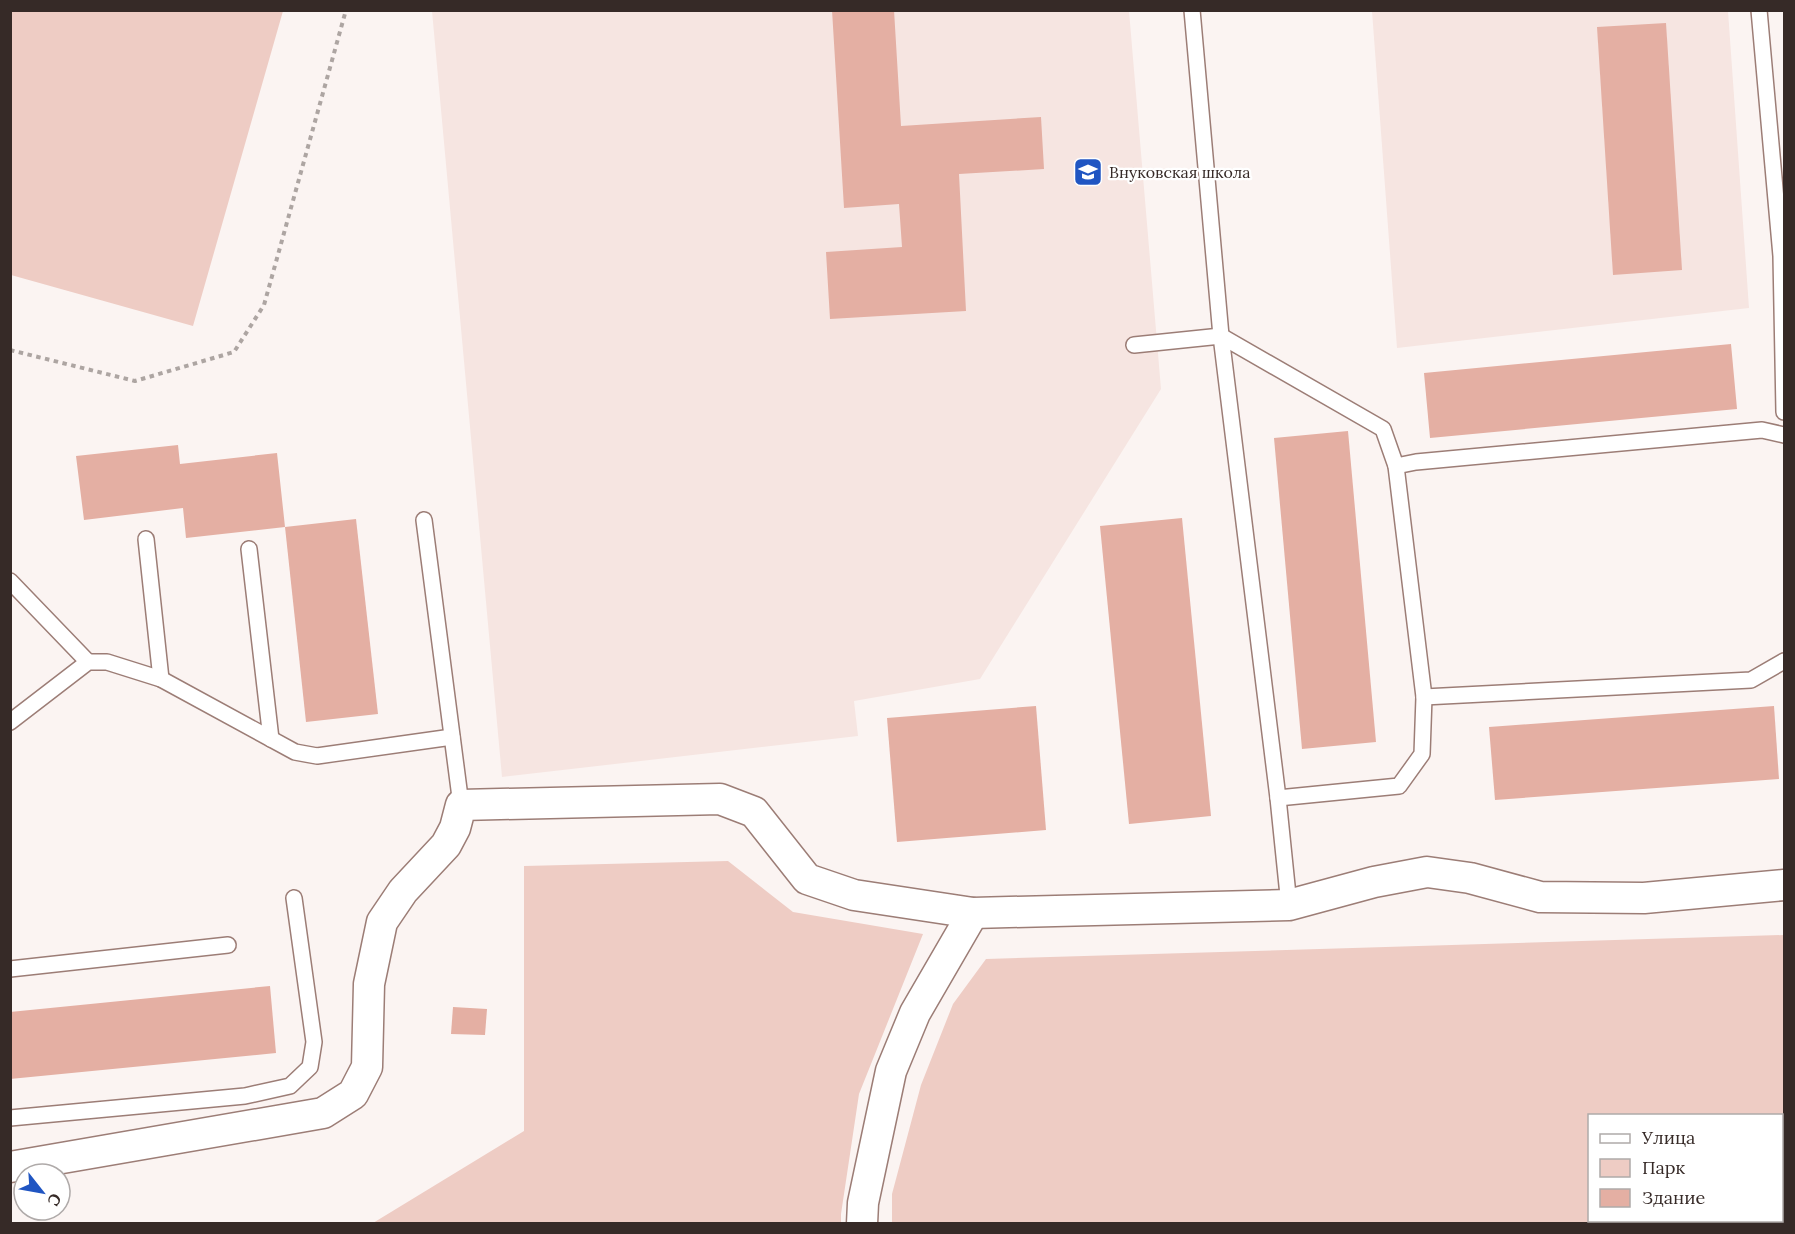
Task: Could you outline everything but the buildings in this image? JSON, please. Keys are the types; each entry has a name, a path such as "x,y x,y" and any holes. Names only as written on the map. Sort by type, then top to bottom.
{"street":[{"path":"10,1167 323,1113 353,1094 367,1067 369,984 382,922 403,891 446,845 455,828 461,806 720,799 754,812 807,879 854,895 973,913 1289,905 1374,882 1427,872 1470,878 1540,897 1644,898 1785,885"},
{"path":"862,1224 863,1203 891,1071 915,1013 973,913"}],"lane":[{"path":"1192,10 1221,336 1289,905"},
{"path":"1759,10 1783,256 1785,412"},
{"path":"1134,345 1221,336 1383,429 1396,466 1424,697 1422,754 1399,786 1278,798"},
{"path":"1396,466 1416,462 1762,430 1785,435"},
{"path":"424,520 461,806"},
{"path":"146,540 161,679"},
{"path":"249,549 271,739"},
{"path":"10,581 88,662"},
{"path":"1424,697 1751,680 1785,661"},
{"path":"10,722 88,662 107,662 161,679 294,752 317,756 452,736"},
{"path":"10,1118 245,1096 290,1086 310,1067 314,1042 294,898"},
{"path":"10,969 228,945"}],"path":[{"path":"10,351 135,381 234,352 264,305 346,10"}],"shaded area":[{"path":"432,11 1129,11 1161,389 980,679 854,701 858,736 502,777"},
{"path":"1372,11 1728,11 1749,308 1397,348"}],"green space":[{"path":"11,11 283,11 193,326 11,275"},
{"path":"728,861 793,912 923,934 859,1094 841,1223 373,1223 524,1131 524,866"},
{"path":"1784,935 1784,1223 892,1223 892,1194 921,1085 953,1004 986,959"}],"place":[{"name":"Внуковская школа","path":"1088,172"}]}
